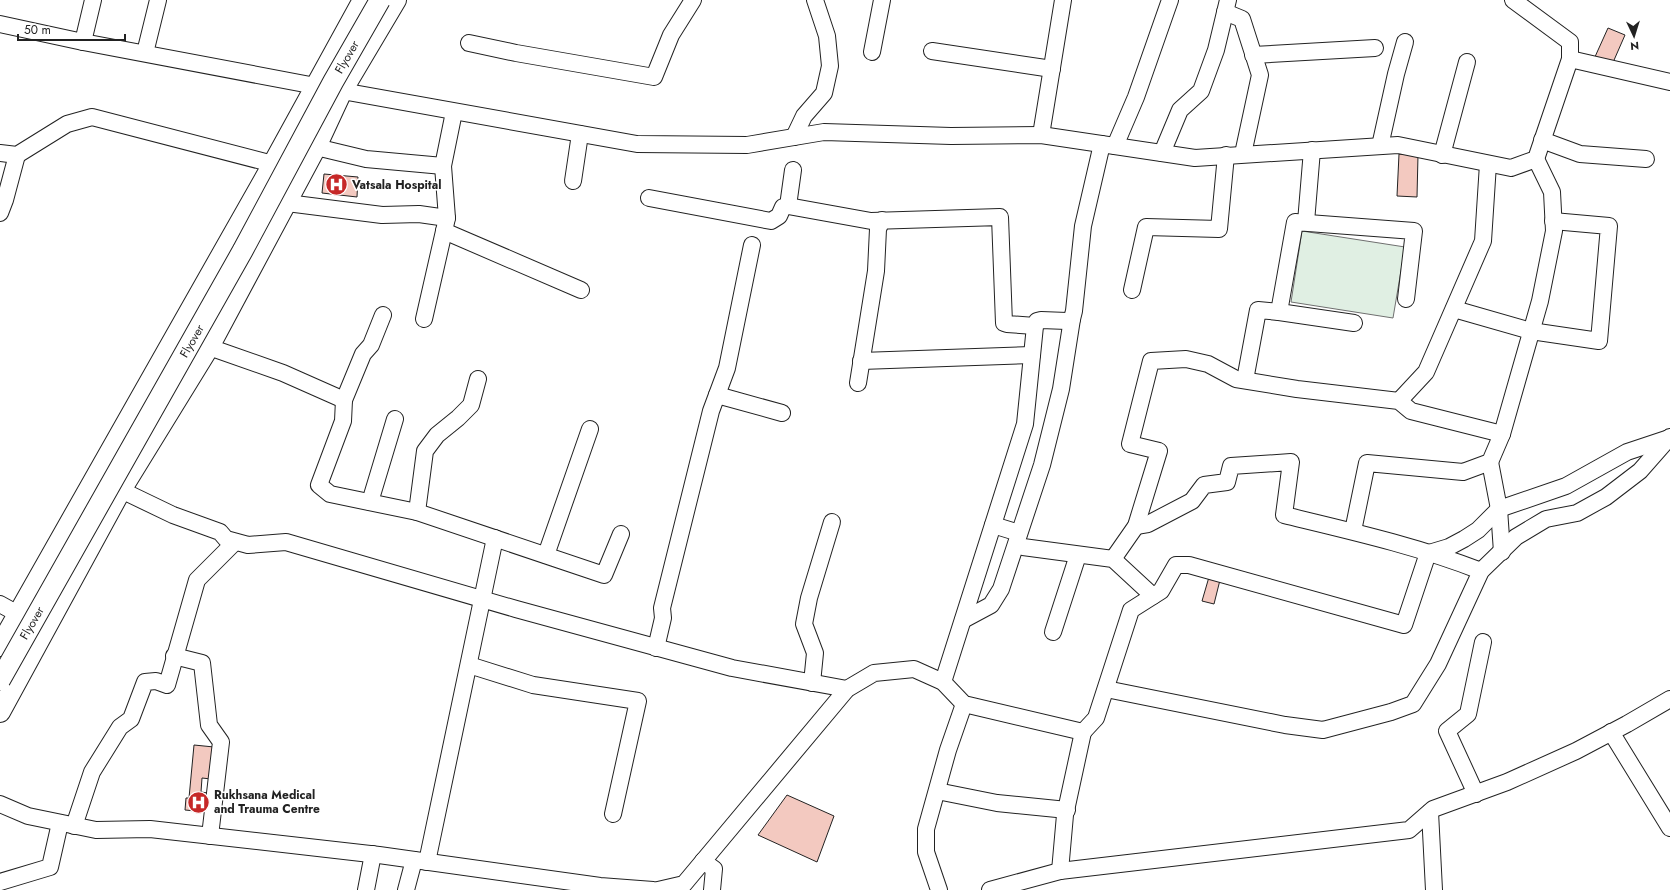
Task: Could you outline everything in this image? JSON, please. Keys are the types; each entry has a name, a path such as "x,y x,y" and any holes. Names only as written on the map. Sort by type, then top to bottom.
{"main road":[{"path":"0,646 273,164 363,0"},
{"name":"Flyover","path":"0,680 243,250 333,82 380,0"},
{"path":"0,712 121,490 209,347 287,203 316,147 342,91 396,0"}],"street":[{"path":"82,42 93,0"},
{"path":"145,53 158,0"},
{"path":"469,43 516,54 654,76 671,35 693,0"},
{"path":"794,137 804,116 824,93 830,66 828,36 815,0"},
{"path":"872,52 882,0"},
{"path":"1041,135 1063,0"},
{"path":"963,620 991,605 1001,589 1021,540 1061,389 1074,311 1083,226 1108,145 1136,97 1170,0"},
{"path":"1502,552 1499,509 1490,462 1502,434 1540,301 1554,231 1552,192 1536,159 1570,59 1570,42 1513,0"},
{"path":"1162,153 1180,110 1201,91 1216,50 1227,6 1242,19 1260,75 1243,154"},
{"path":"0,24 82,42 454,112 636,144 747,145 824,132 951,136 1041,135 1195,158 1398,145 1511,168 1536,159"},
{"path":"1380,146 1396,74 1405,42"},
{"path":"1253,55 1375,48"},
{"path":"932,51 1052,69"},
{"path":"1570,59 1670,82"},
{"path":"1442,155 1467,62"},
{"path":"424,319 446,225 443,166 454,112"},
{"path":"0,153 17,155 67,124 92,117 273,164"},
{"path":"573,181 580,134"},
{"path":"1542,140 1580,154 1646,159"},
{"path":"316,147 366,159 443,166"},
{"path":"1306,222 1312,150"},
{"path":"0,213 17,155"},
{"path":"1132,290 1146,227 1219,229 1226,155"},
{"path":"1399,400 1426,372 1483,241 1488,164"},
{"path":"788,206 794,170"},
{"path":"649,198 771,221 779,216 783,208 788,206 871,220 1000,216 1004,322 1008,324 1036,326"},
{"path":"287,203 382,215 419,214 446,225 581,290"},
{"path":"858,383 876,271 878,229 882,220"},
{"path":"1454,309 1531,331 1598,341 1609,226 1553,221"},
{"path":"1279,312 1295,222 1414,231 1406,299"},
{"path":"656,648 663,618 662,608 710,411 727,368 752,245"},
{"path":"1245,380 1258,310 1354,323"},
{"path":"383,315 371,346 363,354 344,400 343,421 319,484 330,494 417,512 604,575 621,534"},
{"path":"943,682 1025,424 1036,326 1038,321 1041,320 1067,321 1072,318"},
{"path":"209,347 283,373 344,400"},
{"path":"861,361 1032,355"},
{"path":"1113,559 1136,526 1159,451 1130,444 1151,361 1186,359 1208,364 1236,379 1297,389 1399,400 1411,411 1502,434"},
{"path":"417,512 425,450 437,436 458,418 470,405 478,379"},
{"path":"717,395 782,414"},
{"path":"370,502 395,420"},
{"path":"546,556 590,429"},
{"path":"1428,553 1450,547 1464,540 1478,530 1499,509 1566,486 1627,452 1670,437"},
{"path":"1106,689 1285,725 1323,730 1391,712 1413,704 1438,664 1481,571 1516,537 1546,519 1577,513 1606,497 1640,471 1670,437"},
{"path":"1136,526 1148,524 1192,501 1204,485 1228,482 1231,466 1290,462 1284,515 1353,531 1448,558 1481,571"},
{"path":"1353,531 1367,463 1463,472 1490,462"},
{"path":"121,490 173,515 220,532 226,539 235,542 248,545 286,542 483,600 732,668 847,689"},
{"path":"812,683 815,653 804,624 809,598 832,522"},
{"path":"993,526 1021,540 1078,555 1113,559 1153,596"},
{"path":"406,890 421,861 469,664 495,538"},
{"path":"0,882 50,868 67,824 92,772 120,727 131,719 145,682 156,681 167,685 174,656 197,580 235,542"},
{"path":"1060,871 1066,810 1083,732 1096,718 1131,610 1161,591 1176,565 1189,565 1404,625 1428,553"},
{"path":"1054,632 1078,555"},
{"path":"0,604 18,614"},
{"path":"1476,794 1447,731 1468,714 1483,642"},
{"path":"174,656 202,663 209,725 221,742 210,836"},
{"path":"469,664 533,684 638,701 613,814"},
{"path":"658,890 684,884 847,689 874,673 914,670 943,682 964,704 1083,732"},
{"path":"990,890 1060,871 1409,830 1433,809 1507,782 1576,751 1670,699"},
{"path":"939,890 926,852 926,829 948,750 964,704"},
{"path":"1611,732 1670,828"},
{"path":"937,791 997,803 1066,810"},
{"path":"1,809 96,830 150,829 373,854 600,886 653,890"},
{"path":"1430,812 1434,890"},
{"path":"366,890 373,854"},
{"path":"703,861 714,869 712,890"}],"green space":[{"path":"1302,231 1405,247 1393,318 1291,302"}],"building":[{"path":"1608,28 1625,35 1611,67 1594,59"},
{"path":"1399,154 1418,155 1417,197 1397,196"},
{"path":"324,174 358,177 357,197 322,193"},
{"path":"1209,577 1220,580 1214,604 1202,601"},
{"path":"194,745 214,747 211,779 202,778 201,792 208,793 206,812 185,810 186,798 189,798"},
{"path":"787,795 834,816 817,862 758,835"}],"place":[{"name":"Vatsala Hospital","path":"336,185"},
{"name":"Rukhsana Medical and Trauma Centre","path":"199,802"}]}
